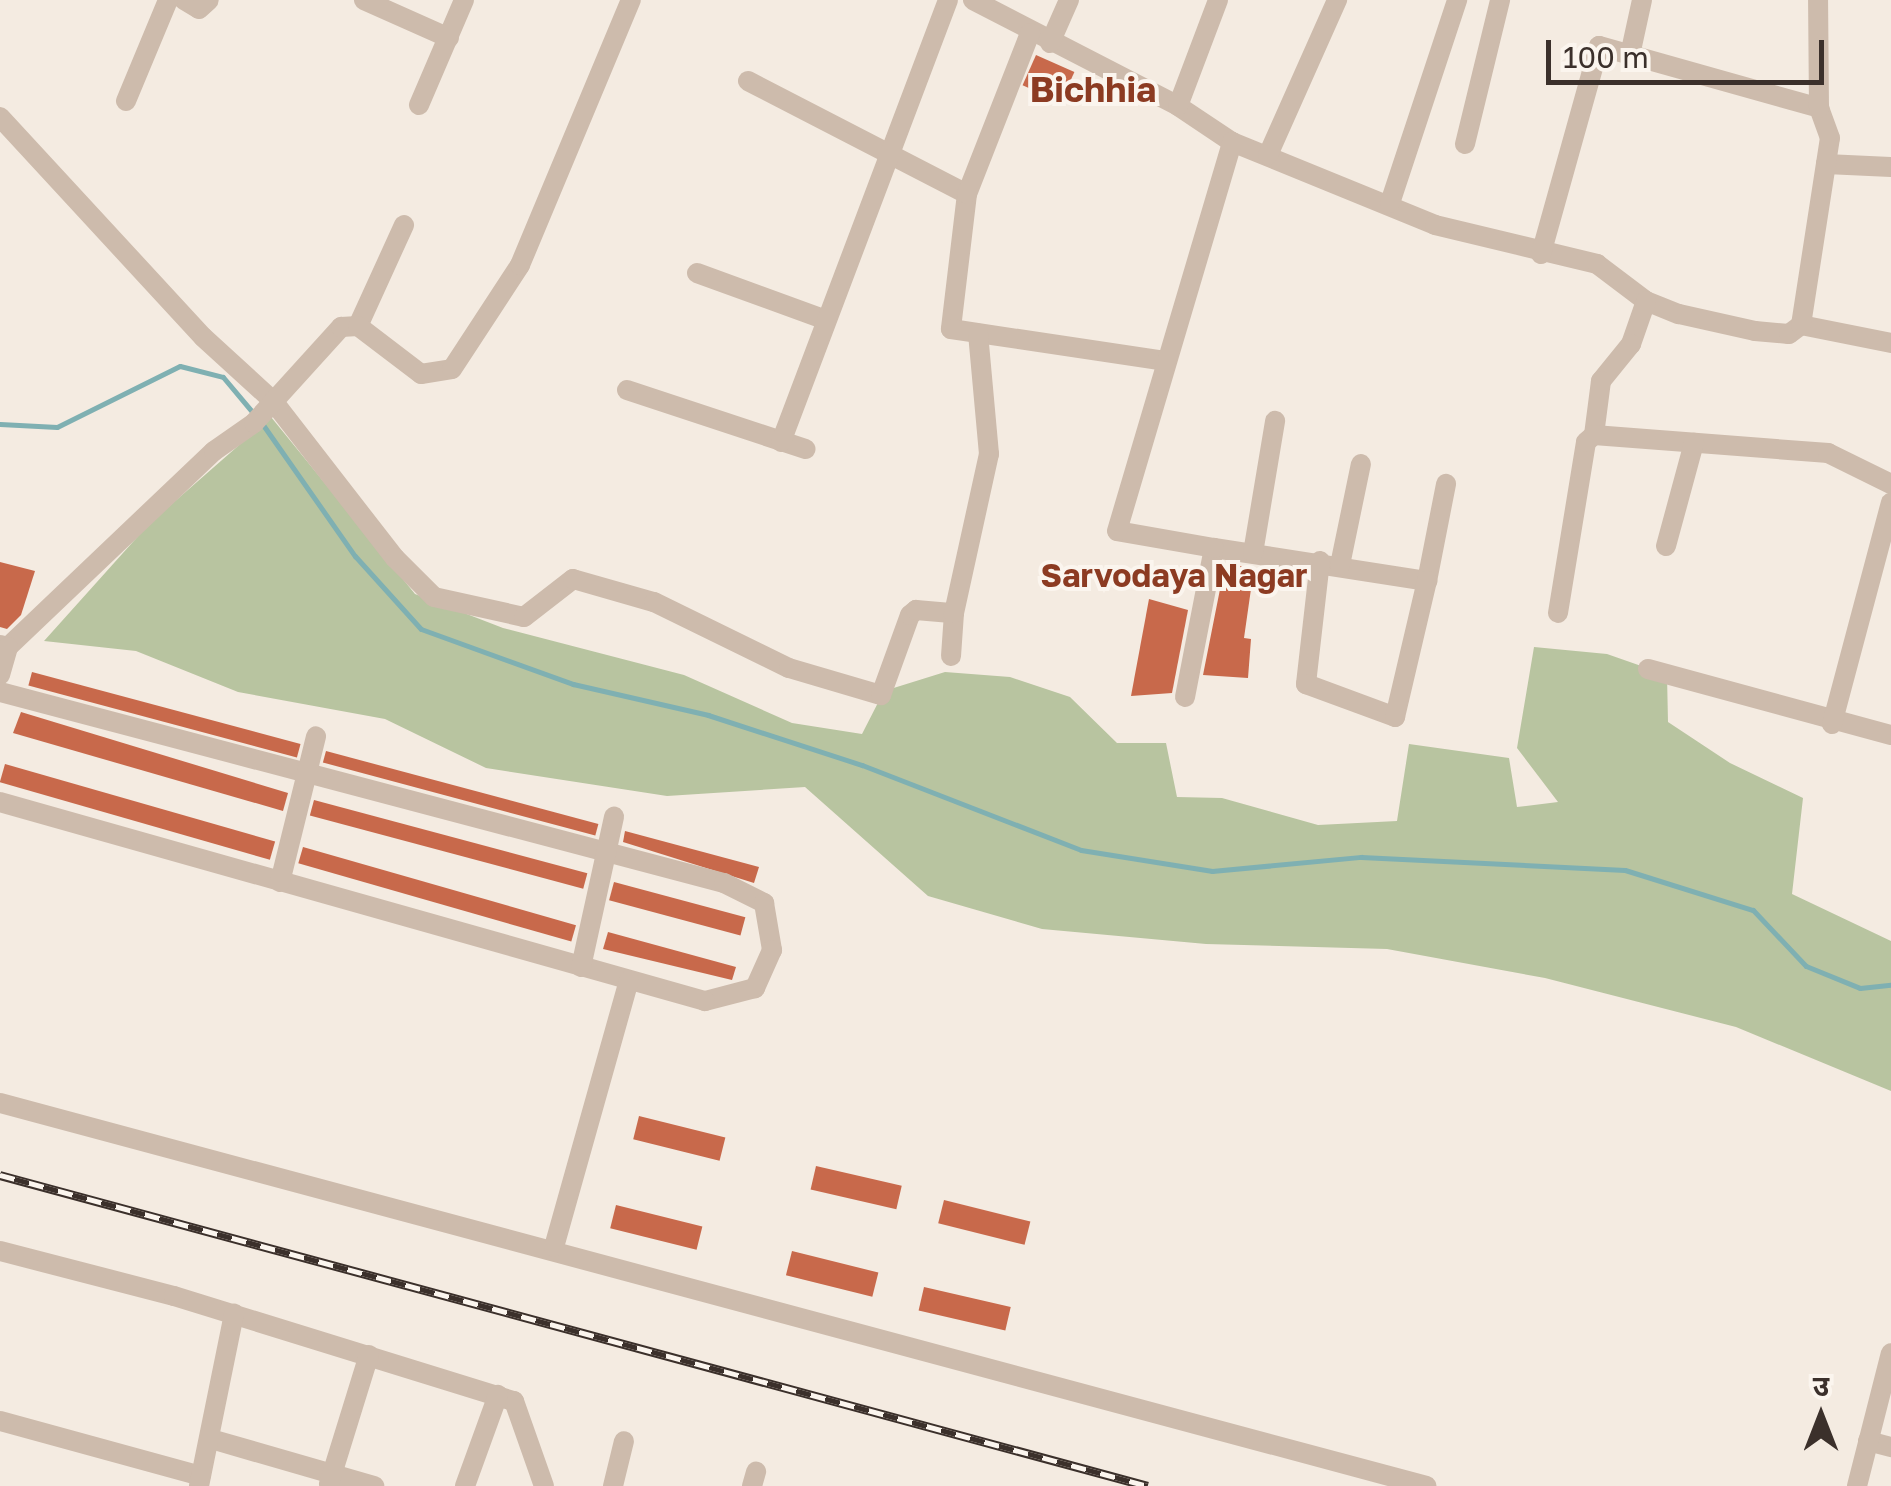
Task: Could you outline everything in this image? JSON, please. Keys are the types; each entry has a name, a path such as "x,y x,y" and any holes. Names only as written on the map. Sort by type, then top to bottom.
{"street":[{"path":"126,100 168,0"},
{"path":"184,0 199,9 209,0"},
{"path":"364,0 449,38"},
{"path":"418,105 464,0"},
{"path":"0,675 4,646 214,451 254,422 341,327 358,326 421,374 452,369 520,265 631,0"},
{"path":"780,442 948,0"},
{"path":"973,0 1030,33 1178,106 1232,142 1390,203 1435,225 1540,254 1598,264 1646,302 1756,331 1789,334 1801,325 1826,164 1828,121 1819,108 1818,0"},
{"path":"1050,42 1069,0"},
{"path":"1178,106 1218,0"},
{"path":"1268,156 1337,0"},
{"path":"1390,203 1457,0"},
{"path":"1465,144 1500,0"},
{"path":"1630,55 1642,0"},
{"path":"1030,33 966,194 950,326 978,334 1165,361"},
{"path":"1540,254 1599,46 1819,108"},
{"path":"748,82 966,194"},
{"path":"0,117 203,338 271,403 395,558 434,597 524,617 573,579 654,602 789,668 881,695 910,616 916,610 954,612"},
{"path":"1232,142 1165,361 1118,534 1330,563 1426,582"},
{"path":"1826,164 1891,167"},
{"path":"358,326 404,224"},
{"path":"697,273 826,320"},
{"path":"1558,612 1586,442 1594,435 1601,381 1632,344 1646,302"},
{"path":"1801,325 1891,343"},
{"path":"951,656 954,612 989,454 978,334"},
{"path":"628,390 805,449"},
{"path":"1253,553 1275,421"},
{"path":"1594,435 1828,453 1891,484"},
{"path":"1666,546 1694,443"},
{"path":"1361,464 1330,563 1306,684 1395,716 1446,484"},
{"path":"1832,724 1891,503"},
{"path":"1184,697 1214,548"},
{"path":"1648,670 1832,724 1891,735"},
{"path":"0,692 724,884 764,902 772,950 755,988 705,1001 0,802"},
{"path":"280,882 316,736"},
{"path":"581,967 614,817"},
{"path":"554,1248 629,980"},
{"path":"0,1103 554,1248 1426,1486"},
{"path":"0,1251 234,1314 514,1401 522,1412 544,1486"},
{"path":"0,1420 200,1481 212,1439 234,1314"},
{"path":"1856,1486 1891,1353"},
{"path":"330,1480 369,1355"},
{"path":"465,1486 498,1395"},
{"path":"212,1439 330,1480 374,1486"},
{"path":"613,1486 624,1440"},
{"path":"1868,1441 1891,1447"}],"green space":[{"path":"271,417 415,594 503,628 684,675 792,723 862,734 884,691 945,672 1010,677 1070,697 1117,743 1166,743 1177,797 1222,798 1318,825 1397,821 1409,744 1509,758 1517,807 1558,802 1517,748 1534,647 1607,654 1667,675 1668,722 1730,763 1803,798 1792,894 1891,941 1891,1091 1736,1027 1545,978 1387,949 1206,944 1042,929 928,896 805,787 667,796 486,768 385,719 238,692 136,651 44,641 149,524"}],"building":[{"path":"1036,55 1074,72 1061,102 1023,85"},
{"path":"0,562 35,571 21,615 7,629 0,627"},
{"path":"1225,564 1254,568 1244,638 1251,639 1248,678 1203,675"},
{"path":"1149,599 1188,610 1172,693 1131,696"},
{"path":"32,672 301,744 297,757 28,686"},
{"path":"21,712 288,793 283,811 13,733"},
{"path":"326,751 598,824 595,836 323,763"},
{"path":"5,764 275,841 270,860 0,782"},
{"path":"314,800 587,873 583,889 310,815"},
{"path":"625,831 759,867 754,883 623,842"},
{"path":"303,847 576,925 571,942 298,863"},
{"path":"614,882 745,917 740,936 609,900"},
{"path":"608,932 736,967 732,980 603,949"},
{"path":"639,1116 725,1138 720,1161 633,1139"},
{"path":"816,1166 902,1186 896,1209 811,1189"},
{"path":"944,1200 1030,1222 1025,1245 938,1223"},
{"path":"616,1205 702,1227 697,1250 610,1228"},
{"path":"792,1251 878,1273 872,1297 786,1275"},
{"path":"924,1287 1011,1307 1005,1330 919,1310"}],"waterway":[{"path":"0,424 57,427 180,366 223,377 254,414"},
{"path":"261,422 355,556 421,629 573,684 708,715 862,765 1081,850 1212,871 1361,857 1625,870 1753,910 1806,966 1860,988 1891,985"}],"railway":[{"path":"0,1175 1148,1486"}],"district":[{"name":"Bichhia","path":"1093,89"},
{"name":"Sarvodaya Nagar","path":"1174,575"}]}
